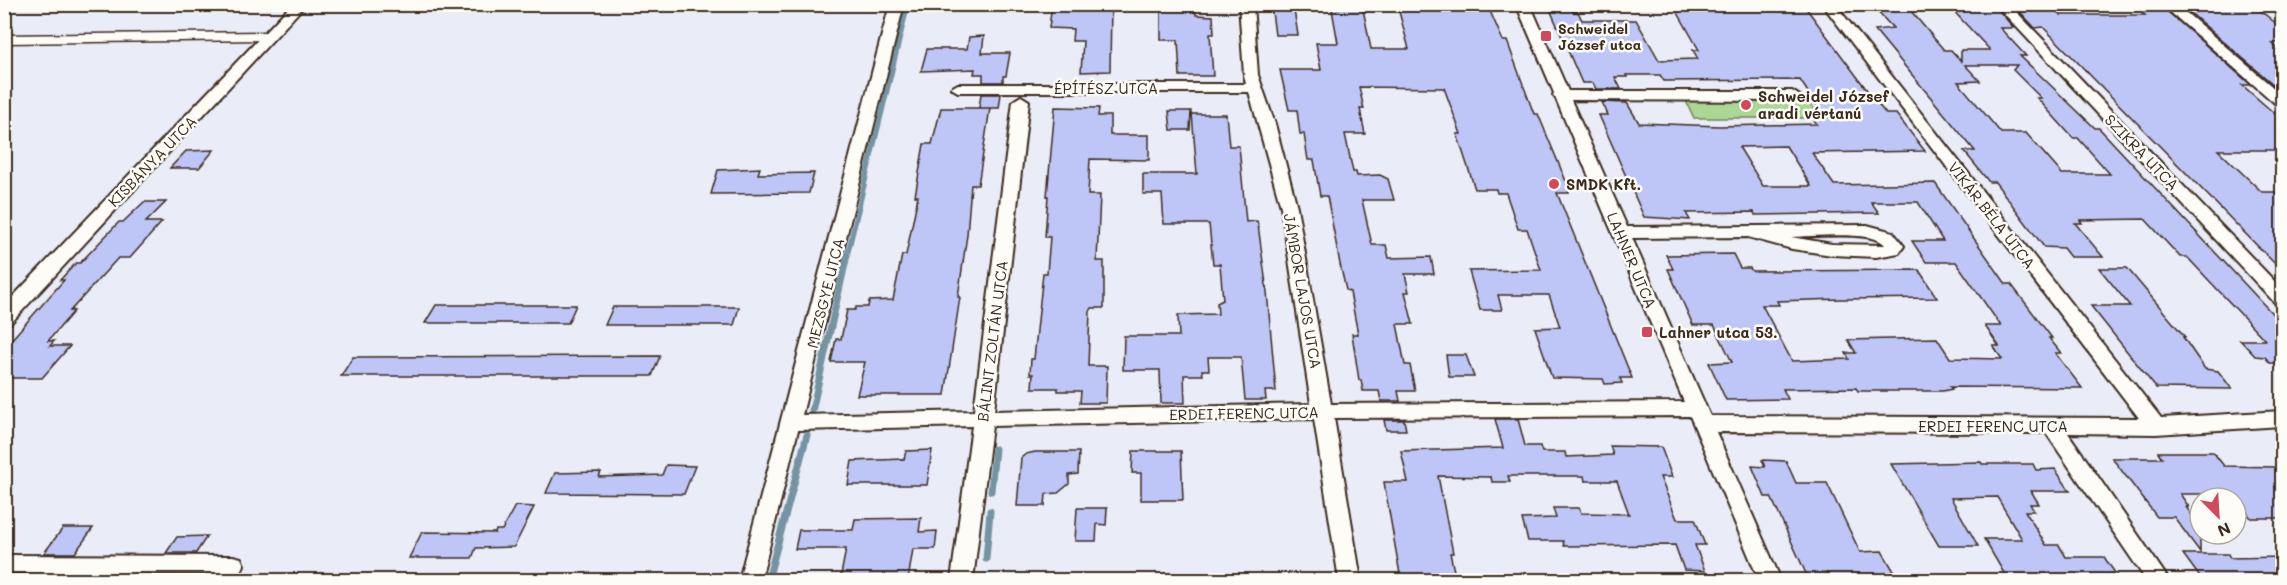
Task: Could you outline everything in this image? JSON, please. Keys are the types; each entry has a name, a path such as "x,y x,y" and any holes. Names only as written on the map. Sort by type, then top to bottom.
{"street":[{"name":"KISBÁNYA UTCA","path":"4,318 300,4"},
{"name":"MEZSGYE UTCA","path":"750,580 792,423 897,4"},
{"name":"JÁMBOR LAJOS UTCA","path":"1246,4 1251,75 1267,124 1289,207 1350,580"},
{"name":"LAHNER UTCA","path":"1523,4 1560,95 1770,580"},
{"name":"VIKÁR BÉLA UTCA","path":"1828,4 2156,426"},
{"name":"SZIKRA UTCA","path":"2001,4 2283,300"},
{"path":"2167,4 2283,102"},
{"name":"ÉPÍTÉSZ UTCA","path":"958,88 1254,88"},
{"path":"1560,95 1792,96"},
{"name":"BÁLINT ZOLTÁN UTCA","path":"962,580 982,420 990,380 1021,101"},
{"path":"1621,234 1872,231 1887,236 1895,246 1893,249 1884,251 1824,250 1752,233"},
{"name":"ERDEI FERENC UTCA","path":"792,423 1323,411 2052,426 2156,426 2283,419"},
{"path":"2052,426 2158,580"},
{"path":"4,564 233,565"}],"lane":[{"path":"4,39 271,36"}],"green space":[{"path":"1686,101 1809,101 1820,118 1694,118"}],"building":[{"path":"1052,4 1111,4 1110,71 1081,72 1083,41 1072,41 1073,29 1049,28"},
{"path":"1165,4 1191,4 1191,12 1196,12 1196,15 1213,16 1214,34 1210,34 1213,76 1180,76 1178,40 1161,40 1161,9 1165,9"},
{"path":"1271,4 1293,4 1298,35 1275,35"},
{"path":"1331,4 1362,4 1371,49 1409,49 1397,4 1487,4 1503,41 1507,41 1534,114 1538,114 1568,186 1569,193 1557,193 1632,378 1620,378 1622,383 1605,384 1603,379 1552,378 1535,328 1560,327 1549,295 1498,295 1502,310 1480,310 1469,271 1541,270 1527,229 1518,229 1506,193 1497,193 1496,189 1475,189 1457,134 1461,134 1444,88 1359,87 1364,109 1360,109 1365,134 1345,134 1353,172 1356,172 1357,176 1380,175 1388,179 1394,200 1362,200 1372,245 1386,245 1389,258 1431,257 1434,274 1405,274 1409,292 1405,292 1413,324 1397,324 1405,365 1410,365 1415,391 1398,391 1400,401 1381,401 1379,391 1363,391 1361,380 1359,380 1352,334 1358,334 1350,292 1346,290 1340,264 1327,196 1320,196 1314,160 1308,160 1304,134 1300,134 1297,110 1289,110 1280,70 1321,70 1316,43 1338,43"},
{"path":"1673,4 1736,4 1739,9 1781,9 1778,4 1803,4 1886,114 1896,114 1925,151 1812,153 1834,185 1935,183 2006,284 2011,284 2052,338 2049,338 2061,353 2055,353 2082,388 1950,387 1952,389 1943,391 1858,391 1856,388 1783,389 1788,399 1726,400 1709,363 1732,362 1714,325 1693,325 1668,269 1673,269 1666,255 1733,254 1740,268 1750,268 1752,271 1919,270 1937,298 1777,301 1779,305 1762,305 1792,361 1849,359 1846,353 1856,353 1848,340 1937,338 1950,358 2002,359 1993,346 1999,346 1985,326 2001,326 1956,262 1926,262 1912,241 1943,241 1918,202 1871,202 1879,213 1755,215 1754,212 1686,213 1690,220 1644,217 1599,115 1608,115 1602,102 1627,103 1639,123 1719,126 1817,124 1813,119 1825,118 1800,80 1664,81 1660,75 1626,75 1627,77 1615,77 1621,89 1596,89 1593,83 1582,83 1549,7 1571,7 1573,12 1578,12 1582,20 1636,20 1659,60 1698,59 1693,50 1699,50","holes":["1786,146 1811,186 1763,186 1739,147"]},
{"path":"1870,4 1905,4 1944,50 1951,50 1961,61 1961,50 1990,50 1947,4 1993,4 2014,28 2000,28 2026,56 2020,56 2095,128 2099,128 2283,325 2283,363 2270,363 2265,357 2255,356 2240,340 2265,340 2187,257 2180,257 2145,219 2080,220 2082,223 2075,223 2103,257 2070,257 2063,248 2044,247 1995,182 1989,182 1964,151 1975,151 1875,30 1893,28","holes":["1965,65 2017,65 2013,70 2041,98 2037,98 2073,138 2078,138 2110,174 2062,174 2026,133 2001,133 1958,82 1980,81"]},
{"path":"2013,4 2034,4 2034,9 2054,8 2061,15 2145,15 2133,4 2159,4 2251,85 2242,85 2283,121 2283,150 2218,150 2262,192 2283,192 2283,272 2043,27 2035,28"},
{"path":"2180,4 2252,4 2283,29 2283,42 2272,43 2283,54 2283,85 2274,85"},
{"path":"984,36 982,53 1010,53 1003,82 983,82 983,74 974,74 975,69 921,71 927,49 967,49 969,37"},
{"path":"981,94 1001,94 999,108 979,108"},
{"path":"1055,107 1099,108 1098,116 1110,116 1110,135 1149,135 1149,160 1090,159 1088,195 1100,195 1097,261 1104,261 1104,308 1092,308 1090,311 1088,366 1107,366 1106,403 1080,403 1081,391 1032,388 1031,359 1034,359 1043,273 1047,273 1050,237 1045,237"},
{"path":"941,108 990,108 978,185 971,185 958,297 960,297 945,395 857,395 865,362 831,362 836,339 841,339 847,310 868,307 869,301 893,300 902,255 906,255 918,196 915,196 924,144 932,144"},
{"path":"1169,111 1191,111 1190,130 1171,130"},
{"path":"1192,114 1226,114 1229,146 1239,146 1246,222 1257,221 1267,292 1276,391 1265,391 1266,400 1245,400 1241,357 1208,357 1209,370 1202,370 1203,375 1184,375 1185,403 1161,403 1160,370 1123,370 1124,336 1179,336 1178,315 1218,314 1217,303 1223,300 1220,264 1213,264 1209,224 1164,224 1162,194 1143,194 1143,174 1197,174"},
{"path":"214,150 199,168 170,168 186,151"},
{"path":"760,168 758,174 814,173 809,193 711,194 718,170"},
{"path":"144,202 166,202 146,222 162,222 130,258 118,258 70,311 74,311 48,341 54,341 50,346 70,346 42,378 4,378 4,348 64,280 60,280 76,263 80,263 119,222 123,222"},
{"path":"2099,268 2127,268 2185,337 2183,337 2205,369 2218,371 2232,389 2156,388 2091,306 2130,306"},
{"path":"436,305 576,305 568,323 425,323"},
{"path":"613,307 739,307 734,325 605,325"},
{"path":"1446,355 1466,355 1474,377 1449,377"},
{"path":"660,356 652,376 341,376 353,357"},
{"path":"1495,419 1518,419 1525,446 1540,446 1542,452 1565,452 1566,457 1613,455 1610,446 1661,447 1672,477 1660,477 1677,519 1695,519 1705,545 1695,545 1705,571 1684,570 1675,545 1564,546 1563,541 1528,541 1522,519 1556,518 1553,508 1579,508 1581,513 1629,514 1617,481 1585,481 1584,476 1508,476 1510,482 1492,482 1491,477 1438,476 1456,580 1401,580 1384,482 1408,482 1401,451 1503,448"},
{"path":"1384,420 1404,420 1406,430 1386,430"},
{"path":"932,450 927,485 848,485 852,461 904,459 906,451"},
{"path":"1133,451 1181,451 1183,500 1141,500 1141,473 1132,473"},
{"path":"1035,452 1079,452 1078,474 1069,475 1069,484 1058,493 1046,494 1045,506 1017,506 1021,458"},
{"path":"2158,452 2213,452 2224,466 2276,467 2283,474 2283,518 2251,518 2248,514 2248,486 2188,486 2188,494 2180,494 2188,506 2186,507 2188,510 2188,536 2174,517 2157,517 2112,458 2162,458"},
{"path":"1762,460 1786,461 1796,483 1827,483 1860,552 1882,551 1895,573 1864,575 1867,580 1809,580 1771,497 1765,497 1752,466 1765,467"},
{"path":"1981,462 1982,464 2033,464 2036,470 2055,469 2070,491 2031,491 2039,504 2030,504 2034,511 2025,511 2046,545 2059,545 2066,557 2104,557 2120,580 2008,580 1984,539 2022,539 1997,497 1951,498 1978,546 1939,546 1891,464"},
{"path":"666,465 695,466 684,494 546,493 555,473 601,472 599,477 662,475"},
{"path":"515,506 534,507 514,547 476,548 472,558 409,558 422,532 495,533 496,530 502,530"},
{"path":"1077,508 1107,508 1106,525 1097,524 1096,541 1075,541"},
{"path":"921,518 919,532 937,531 935,549 913,549 908,580 840,580 846,549 795,549 799,530 853,530 855,519"},
{"path":"63,528 93,528 75,553 44,553"},
{"path":"207,536 196,553 166,553 177,537"},
{"path":"2183,554 2228,554 2230,558 2283,557 2283,580 2202,580"}],"waterway":[{"path":"847,256 908,4"},
{"path":"812,411 847,255"},
{"path":"768,580 807,435"},
{"path":"991,491 995,449"},
{"path":"986,559 990,511"}],"place":[{"name":"Schweidel József utca","path":"1546,36"},
{"name":"Schweidel József aradi vértanú","path":"1746,105"},
{"name":"SMDK Kft.","path":"1554,184"},
{"name":"Lahner utca 53.","path":"1647,332"}]}
